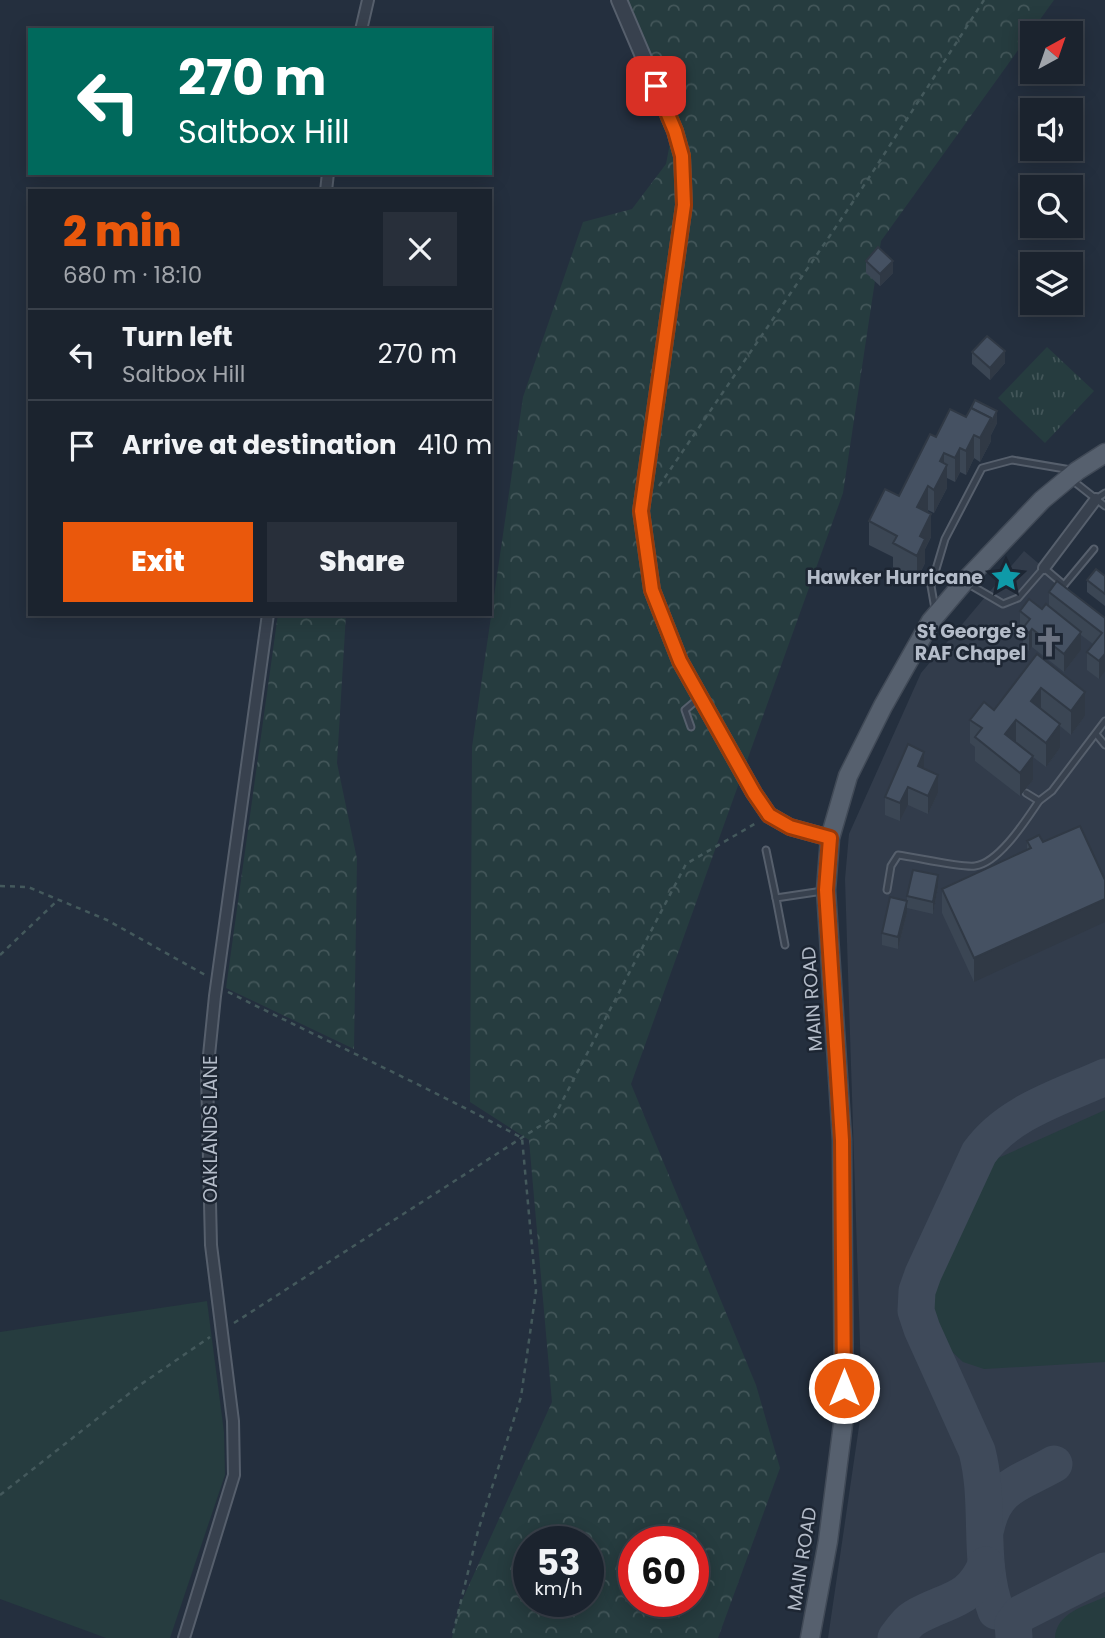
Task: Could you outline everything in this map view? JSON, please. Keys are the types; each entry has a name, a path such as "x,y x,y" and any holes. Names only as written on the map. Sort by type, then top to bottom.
{"main road":[{"name":"MAIN ROAD","path":"810,1638 828,1541 844,1416 842,1140 826,890 830,838 848,776 883,706 936,615 1042,500 1073,474 1105,453"}],"street":[{"path":"361,28 368,0"},
{"path":"619,0 665,107 682,156 684,205 641,511 652,590 680,661 769,815 790,827 830,838"},
{"path":"1044,568 1102,499"},
{"name":"OAKLANDS LANE","path":"184,1638 234,1475 233,1421 211,1245 207,1075 216,986 268,616"}],"lane":[{"path":"936,615 931,586 945,539 982,468 1012,460 1073,474 1102,499"},
{"path":"965,581 1003,604 1018,598 1044,568 1064,585 1094,548"},
{"path":"691,727 685,710 701,698"},
{"path":"887,890 891,866 898,855 974,867 993,860 1039,801 1052,791 1105,721"},
{"path":"1096,734 1105,745"},
{"path":"1026,793 1039,801"},
{"path":"766,850 785,945"},
{"path":"776,898 826,890"}],"path":[{"path":"657,488 859,193 984,0"},
{"path":"0,1494 140,1385 201,1342 276,1298 554,1117 686,864 769,815"},
{"path":"0,886 28,887 107,920 188,964 212,979 216,986 349,1053 456,1102 522,1138"},
{"path":"0,955 58,900"},
{"path":"452,1638 478,1531 521,1397 527,1357 536,1291 522,1138"}],"shaded area":[{"path":"1024,551 1105,620 1105,1638 828,1638 862,1406 845,879 849,834 921,673"}],"green space":[{"path":"620,0 1054,0 1039,21 1020,21 1020,47 881,241 843,493 631,1084 756,1385 780,1468 718,1638 452,1638 459,1607 552,1402 529,1140 470,1102 472,747 523,397 583,222 632,209 666,164 674,122"},
{"path":"1047,347 1094,391 1045,443 998,398"},
{"path":"278,616 346,616 337,763 357,859 354,1049 226,988"},
{"path":"1105,1110 1105,1362 984,1369 963,1362 948,1348 938,1328 932,1306 934,1289 945,1259 994,1160"},
{"path":"207,1301 224,1432 225,1475 170,1638 106,1638 0,1599 0,1332"},
{"path":"1105,1597 1105,1638 1055,1638 1060,1622 1066,1616"}],"building":[{"path":"878,247 893,261 880,274 866,261"},
{"path":"987,336 1005,351 990,368 972,352"},
{"path":"975,400 997,411 991,423 991,418 971,408"},
{"path":"971,408 991,418 980,438 974,435 966,451 960,448 955,458 944,453 940,461 947,465 934,490 928,486 917,507 931,514 920,536 925,539 917,556 893,543 897,536 869,521 885,489 899,496 930,434 936,437 950,409 966,417"},
{"path":"1096,569 1105,576 1105,594 1087,580"},
{"path":"1057,581 1105,618 1105,654 1099,661 1087,652 1102,633 1049,592"},
{"path":"1029,599 1042,609 1046,604 1081,632 1064,654 1032,629 1029,633 1023,628 1030,619 1020,611"},
{"path":"1037,654 1085,692 1071,711 1041,688 1031,701 1060,724 1046,743 1016,720 1005,734 1033,756 1020,773 975,737 982,728 970,720 984,702 994,710"},
{"path":"908,744 924,752 918,766 938,775 928,796 908,787 900,803 885,797"},
{"path":"1080,826 1105,880 1105,899 974,958 942,889 1031,848 1027,841 1039,835 1043,842"},
{"path":"913,870 938,875 933,902 907,896"},
{"path":"890,897 907,901 898,937 882,933"}],"taxiway":[{"path":"996,1611 987,1572 983,1491 977,1451 922,1329 916,1311 917,1291 979,1153 991,1139 1036,1107 1105,1077"},
{"path":"986,1528 990,1514 1003,1494 1020,1481 1054,1464"},
{"path":"896,1638 914,1618 956,1599 973,1587 986,1565"},
{"path":"1014,1637 1013,1624 1020,1614 1105,1571"}],"place":[{"name":"Hawker Hurricane","path":"1006,577"},
{"name":"St George's RAF Chapel","path":"1049,642"}],"route":[{"path":"656,86 675,131 682,156 684,205 641,511 652,590 680,661 769,815 790,827 830,838 826,890 842,1140 844,1388"}]}
